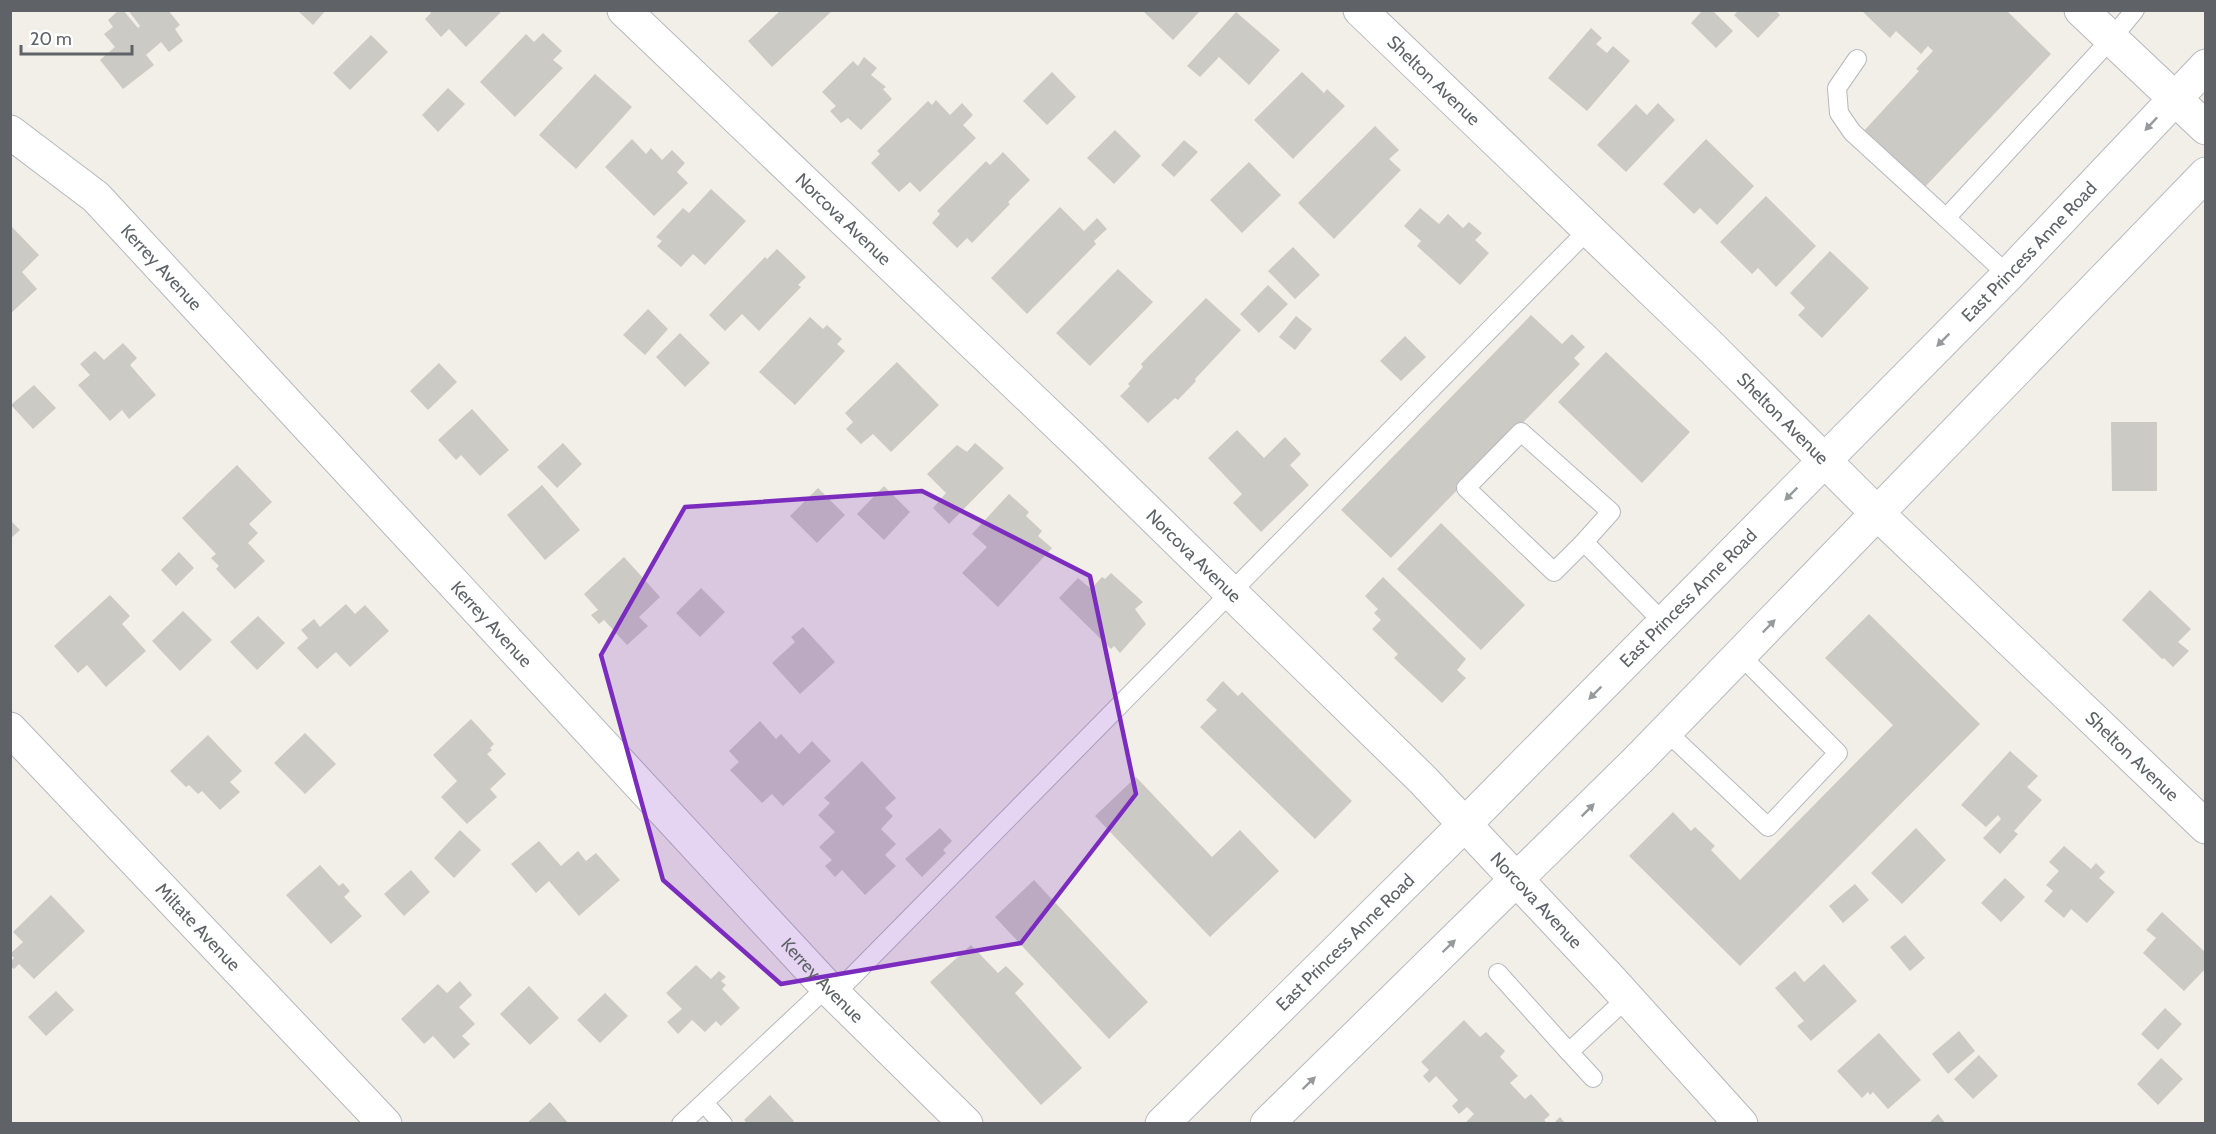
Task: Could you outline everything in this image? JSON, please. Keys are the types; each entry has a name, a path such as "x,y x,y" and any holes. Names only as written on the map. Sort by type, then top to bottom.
{"street":[{"name":"Norcova Avenue","path":"624,10 1086,451 1423,780 1627,998 1741,1124"},
{"name":"Shelton Avenue","path":"1360,10 1710,346 1877,513 2205,827"},
{"path":"2081,10 2205,128"},
{"name":"East Princess Anne Road","path":"1162,1124 1465,824 2008,275 2205,66"},
{"name":"Kerrey Avenue","path":"10,132 96,196 831,990 966,1124"},
{"path":"1268,1124 1666,731 2205,174"},
{"name":"Miltate Avenue","path":"10,729 385,1124"}],"lane":[{"path":"1946,218 2111,39 2134,10"},
{"path":"1857,59 1837,88 1839,113 1852,132 2008,275"},
{"path":"681,1124 831,990 1230,593 1588,230"},
{"path":"1521,432 1611,512 1584,542 1554,572 1466,488 1521,432"},
{"path":"1584,542 1664,623"},
{"path":"1666,731 1768,827 1838,753 1740,655"},
{"path":"1498,973 1593,1078"},
{"path":"1569,1052 1627,998"},
{"path":"704,1103 723,1124"}],"highlighted area":[{"path":"922,491 1090,576 1136,794 1021,943 781,984 663,880 601,655 685,507"}],"building":[{"path":"119,10 123,10 138,28 140,26 128,10 168,10 180,25 175,29 183,41 169,52 161,42 146,55 154,65 123,89 100,60 115,47 104,34 113,27 108,20"},
{"path":"297,10 326,10 313,25"},
{"path":"429,10 503,10 466,47 449,29 441,37 425,19 431,13"},
{"path":"781,10 833,10 772,67 748,41"},
{"path":"1142,10 1201,10 1173,40"},
{"path":"1703,10 1712,10 1733,31 1716,48 1691,23"},
{"path":"1739,10 1775,10 1780,15 1758,38 1734,15"},
{"path":"1861,10 2006,10 2051,54 1922,190 1862,133 1919,71 1916,69 1933,51 1928,46 1921,54 1896,31 1890,38"},
{"path":"1236,12 1280,50 1249,85 1219,57 1200,77 1187,66"},
{"path":"1591,28 1602,38 1596,44 1607,53 1613,46 1630,61 1587,111 1548,78"},
{"path":"543,33 562,51 553,60 563,68 515,117 480,82 526,34 534,42"},
{"path":"371,35 388,52 350,90 333,73"},
{"path":"864,57 877,68 871,75 886,87 883,89 892,99 861,130 848,118 841,123 830,111 836,106 822,92 853,61 858,66"},
{"path":"1052,72 1076,97 1047,125 1023,101"},
{"path":"1302,72 1324,93 1327,89 1345,106 1293,159 1254,120"},
{"path":"595,74 632,107 576,169 539,135"},
{"path":"448,88 465,104 438,132 422,115"},
{"path":"936,100 950,115 962,103 973,115 963,125 976,138 920,192 910,182 899,192 871,163 880,154 877,151 928,101 932,105"},
{"path":"1658,103 1675,120 1626,172 1597,145 1636,104 1647,115"},
{"path":"1375,126 1399,150 1389,159 1401,170 1334,239 1298,203"},
{"path":"1115,130 1141,156 1114,184 1087,158"},
{"path":"632,139 646,154 651,148 662,160 672,150 685,163 677,172 688,183 654,216 605,167"},
{"path":"1706,139 1754,186 1717,225 1700,208 1694,214 1663,184"},
{"path":"1184,140 1198,152 1174,177 1161,165"},
{"path":"1003,152 1030,180 972,243 967,238 957,248 932,223 940,214 937,211 986,161 990,165"},
{"path":"1249,162 1281,195 1242,233 1210,200"},
{"path":"711,189 746,221 705,265 693,254 681,267 657,246 662,241 656,237 683,208 689,213"},
{"path":"1766,196 1816,246 1776,287 1758,268 1752,274 1720,242"},
{"path":"1060,207 1084,231 1097,218 1107,229 1094,241 1096,244 1027,314 991,278"},
{"path":"1420,208 1439,224 1448,214 1463,228 1469,222 1482,233 1475,240 1489,253 1460,285 1417,246 1421,241 1404,226"},
{"path":"10,225 39,255 22,272 37,289 10,314"},
{"path":"1293,247 1320,275 1295,299 1268,271"},
{"path":"777,249 806,277 798,285 801,287 759,331 742,314 725,331 709,315 765,257 767,259"},
{"path":"1830,251 1869,288 1822,338 1798,315 1805,308 1790,293"},
{"path":"1118,269 1153,302 1090,366 1056,333"},
{"path":"1268,285 1288,304 1259,333 1240,314"},
{"path":"1206,298 1241,330 1178,400 1175,398 1148,423 1120,396 1143,367 1141,364"},
{"path":"648,309 668,329 645,355 623,335"},
{"path":"1531,315 1562,344 1572,334 1585,347 1574,358 1580,364 1391,558 1341,510"},
{"path":"1296,316 1312,329 1295,350 1279,337"},
{"path":"810,317 823,329 827,325 842,339 837,344 845,351 795,405 759,372"},
{"path":"680,333 710,363 685,387 656,357"},
{"path":"1405,336 1426,357 1401,381 1380,361"},
{"path":"123,343 137,358 130,365 156,395 129,419 122,410 110,421 78,385 90,375 80,364 95,351 104,360"},
{"path":"1606,352 1690,432 1642,483 1558,402"},
{"path":"897,362 939,405 891,452 873,434 861,444 846,429 853,422 845,413"},
{"path":"439,363 457,382 428,410 410,391"},
{"path":"34,385 56,408 33,429 11,405"},
{"path":"472,409 509,450 480,476 461,455 456,460 438,440"},
{"path":"2111,422 2157,422 2157,491 2112,491"},
{"path":"1237,430 1264,458 1285,437 1301,454 1290,465 1309,485 1261,532 1233,503 1242,494 1208,458"},
{"path":"563,443 582,464 557,488 537,467"},
{"path":"975,443 1004,468 949,524 933,508 946,493 927,474 957,445 967,452"},
{"path":"237,465 272,502 249,524 258,533 248,543 265,561 235,589 216,569 219,566 211,558 216,554 182,518"},
{"path":"542,485 580,530 545,560 507,515"},
{"path":"884,486 910,512 884,540 857,514"},
{"path":"818,488 845,515 817,543 790,516"},
{"path":"1009,494 1029,512 1026,516 1042,531 1038,536 1052,548 998,607 962,573 987,547 972,534"},
{"path":"10,520 20,530 10,539"},
{"path":"1441,523 1525,605 1481,650 1397,569"},
{"path":"179,552 194,568 176,586 161,570"},
{"path":"624,557 660,597 639,617 648,626 627,645 604,620 599,624 591,615 598,610 584,594"},
{"path":"1111,573 1143,602 1135,609 1146,624 1120,653 1114,646 1111,649 1059,598 1078,578 1091,589 1102,577 1105,579"},
{"path":"1383,577 1466,659 1457,670 1466,678 1442,703 1394,658 1398,654 1372,629 1381,620 1374,613 1378,609 1365,596"},
{"path":"701,588 725,612 700,637 676,613"},
{"path":"2150,590 2191,629 2178,642 2189,651 2173,667 2122,620"},
{"path":"110,595 130,616 122,624 146,651 106,687 87,665 78,673 54,646"},
{"path":"346,604 355,614 365,605 389,631 350,667 336,652 317,669 297,648 308,638 301,630 314,619 320,627"},
{"path":"183,611 212,640 180,671 152,641"},
{"path":"1869,614 1980,724 1740,966 1629,856 1673,812 1691,831 1695,827 1715,846 1711,850 1740,880 1893,725 1825,658"},
{"path":"258,616 285,643 257,670 230,642"},
{"path":"803,627 835,662 800,694 772,663 795,642 791,637"},
{"path":"1223,681 1238,696 1242,692 1352,801 1315,839 1200,727 1217,710 1206,700"},
{"path":"471,719 494,744 490,748 492,750 487,754 506,774 490,789 497,797 467,824 441,797 457,781 433,755"},
{"path":"760,721 776,739 781,734 799,754 812,741 831,761 783,806 772,794 762,803 730,770 739,762 729,751"},
{"path":"305,733 336,764 305,794 274,763"},
{"path":"208,735 242,771 230,782 240,792 220,810 202,791 198,794 189,785 186,787 170,771"},
{"path":"2010,751 2038,776 2027,787 2042,800 2014,831 2018,834 2000,854 1983,838 2001,819 1998,815 1986,827 1961,805"},
{"path":"862,761 896,798 885,808 893,816 881,829 896,844 885,855 896,866 865,895 842,870 835,877 825,866 832,860 819,847 835,832 818,815 830,803 824,798"},
{"path":"1136,777 1212,857 1240,830 1279,871 1210,937 1095,816"},
{"path":"940,828 952,841 943,850 946,853 922,877 905,859"},
{"path":"1916,828 1946,860 1902,904 1871,873"},
{"path":"460,830 481,850 454,878 434,858"},
{"path":"539,841 561,866 578,851 586,861 596,853 620,880 579,916 549,881 536,893 511,864"},
{"path":"2064,846 2091,869 2096,863 2105,872 2099,878 2115,892 2087,923 2071,909 2064,918 2044,901 2053,891 2046,885 2059,871 2049,862"},
{"path":"320,865 339,886 343,883 350,891 344,897 362,916 331,944 286,895"},
{"path":"411,870 430,892 404,916 384,894"},
{"path":"2005,878 2025,897 2001,922 1981,903"},
{"path":"1034,880 1148,1002 1109,1039 995,917"},
{"path":"1855,884 1869,900 1843,923 1829,906"},
{"path":"51,895 85,931 34,979 19,964 14,969 10,966 14,958 10,954 23,942 13,932"},
{"path":"2162,912 2206,953 2206,968 2184,991 2143,953 2156,938 2146,930"},
{"path":"1905,935 1925,958 1910,971 1890,947"},
{"path":"971,945 998,973 1006,966 1024,984 1015,993 1082,1068 1041,1105 930,982"},
{"path":"1824,964 1857,1001 1811,1041 1797,1026 1804,1021 1775,988 1795,971 1804,982"},
{"path":"696,965 711,979 719,971 726,977 721,981 726,985 722,989 740,1008 721,1026 716,1021 705,1032 692,1020 678,1034 667,1022 682,1009 666,993"},
{"path":"460,981 472,995 459,1007 475,1024 462,1036 470,1044 454,1059 433,1036 424,1044 401,1019 438,984 447,993"},
{"path":"529,986 559,1018 530,1045 500,1014"},
{"path":"56,991 74,1010 46,1036 28,1017"},
{"path":"605,993 628,1016 600,1043 577,1020"},
{"path":"2165,1008 2182,1024 2158,1050 2141,1034"},
{"path":"1464,1020 1480,1037 1486,1032 1505,1051 1500,1057 1518,1076 1510,1083 1525,1099 1531,1094 1550,1115 1544,1120 1548,1124 1464,1124 1474,1114 1467,1107 1459,1114 1452,1106 1458,1100 1436,1076 1429,1083 1423,1076 1429,1070 1421,1062"},
{"path":"1959,1031 1975,1051 1948,1074 1932,1054"},
{"path":"1879,1033 1921,1080 1888,1109 1873,1092 1870,1095 1868,1092 1862,1098 1837,1071"},
{"path":"1979,1055 1998,1076 1973,1099 1954,1079"},
{"path":"2161,1058 2183,1079 2158,1105 2137,1084"},
{"path":"770,1095 794,1121 790,1124 748,1124 744,1120"},
{"path":"550,1102 569,1124 526,1124"},
{"path":"1938,1114 1946,1124 1928,1124"},
{"path":"1560,1117 1566,1124 1553,1124"}]}
